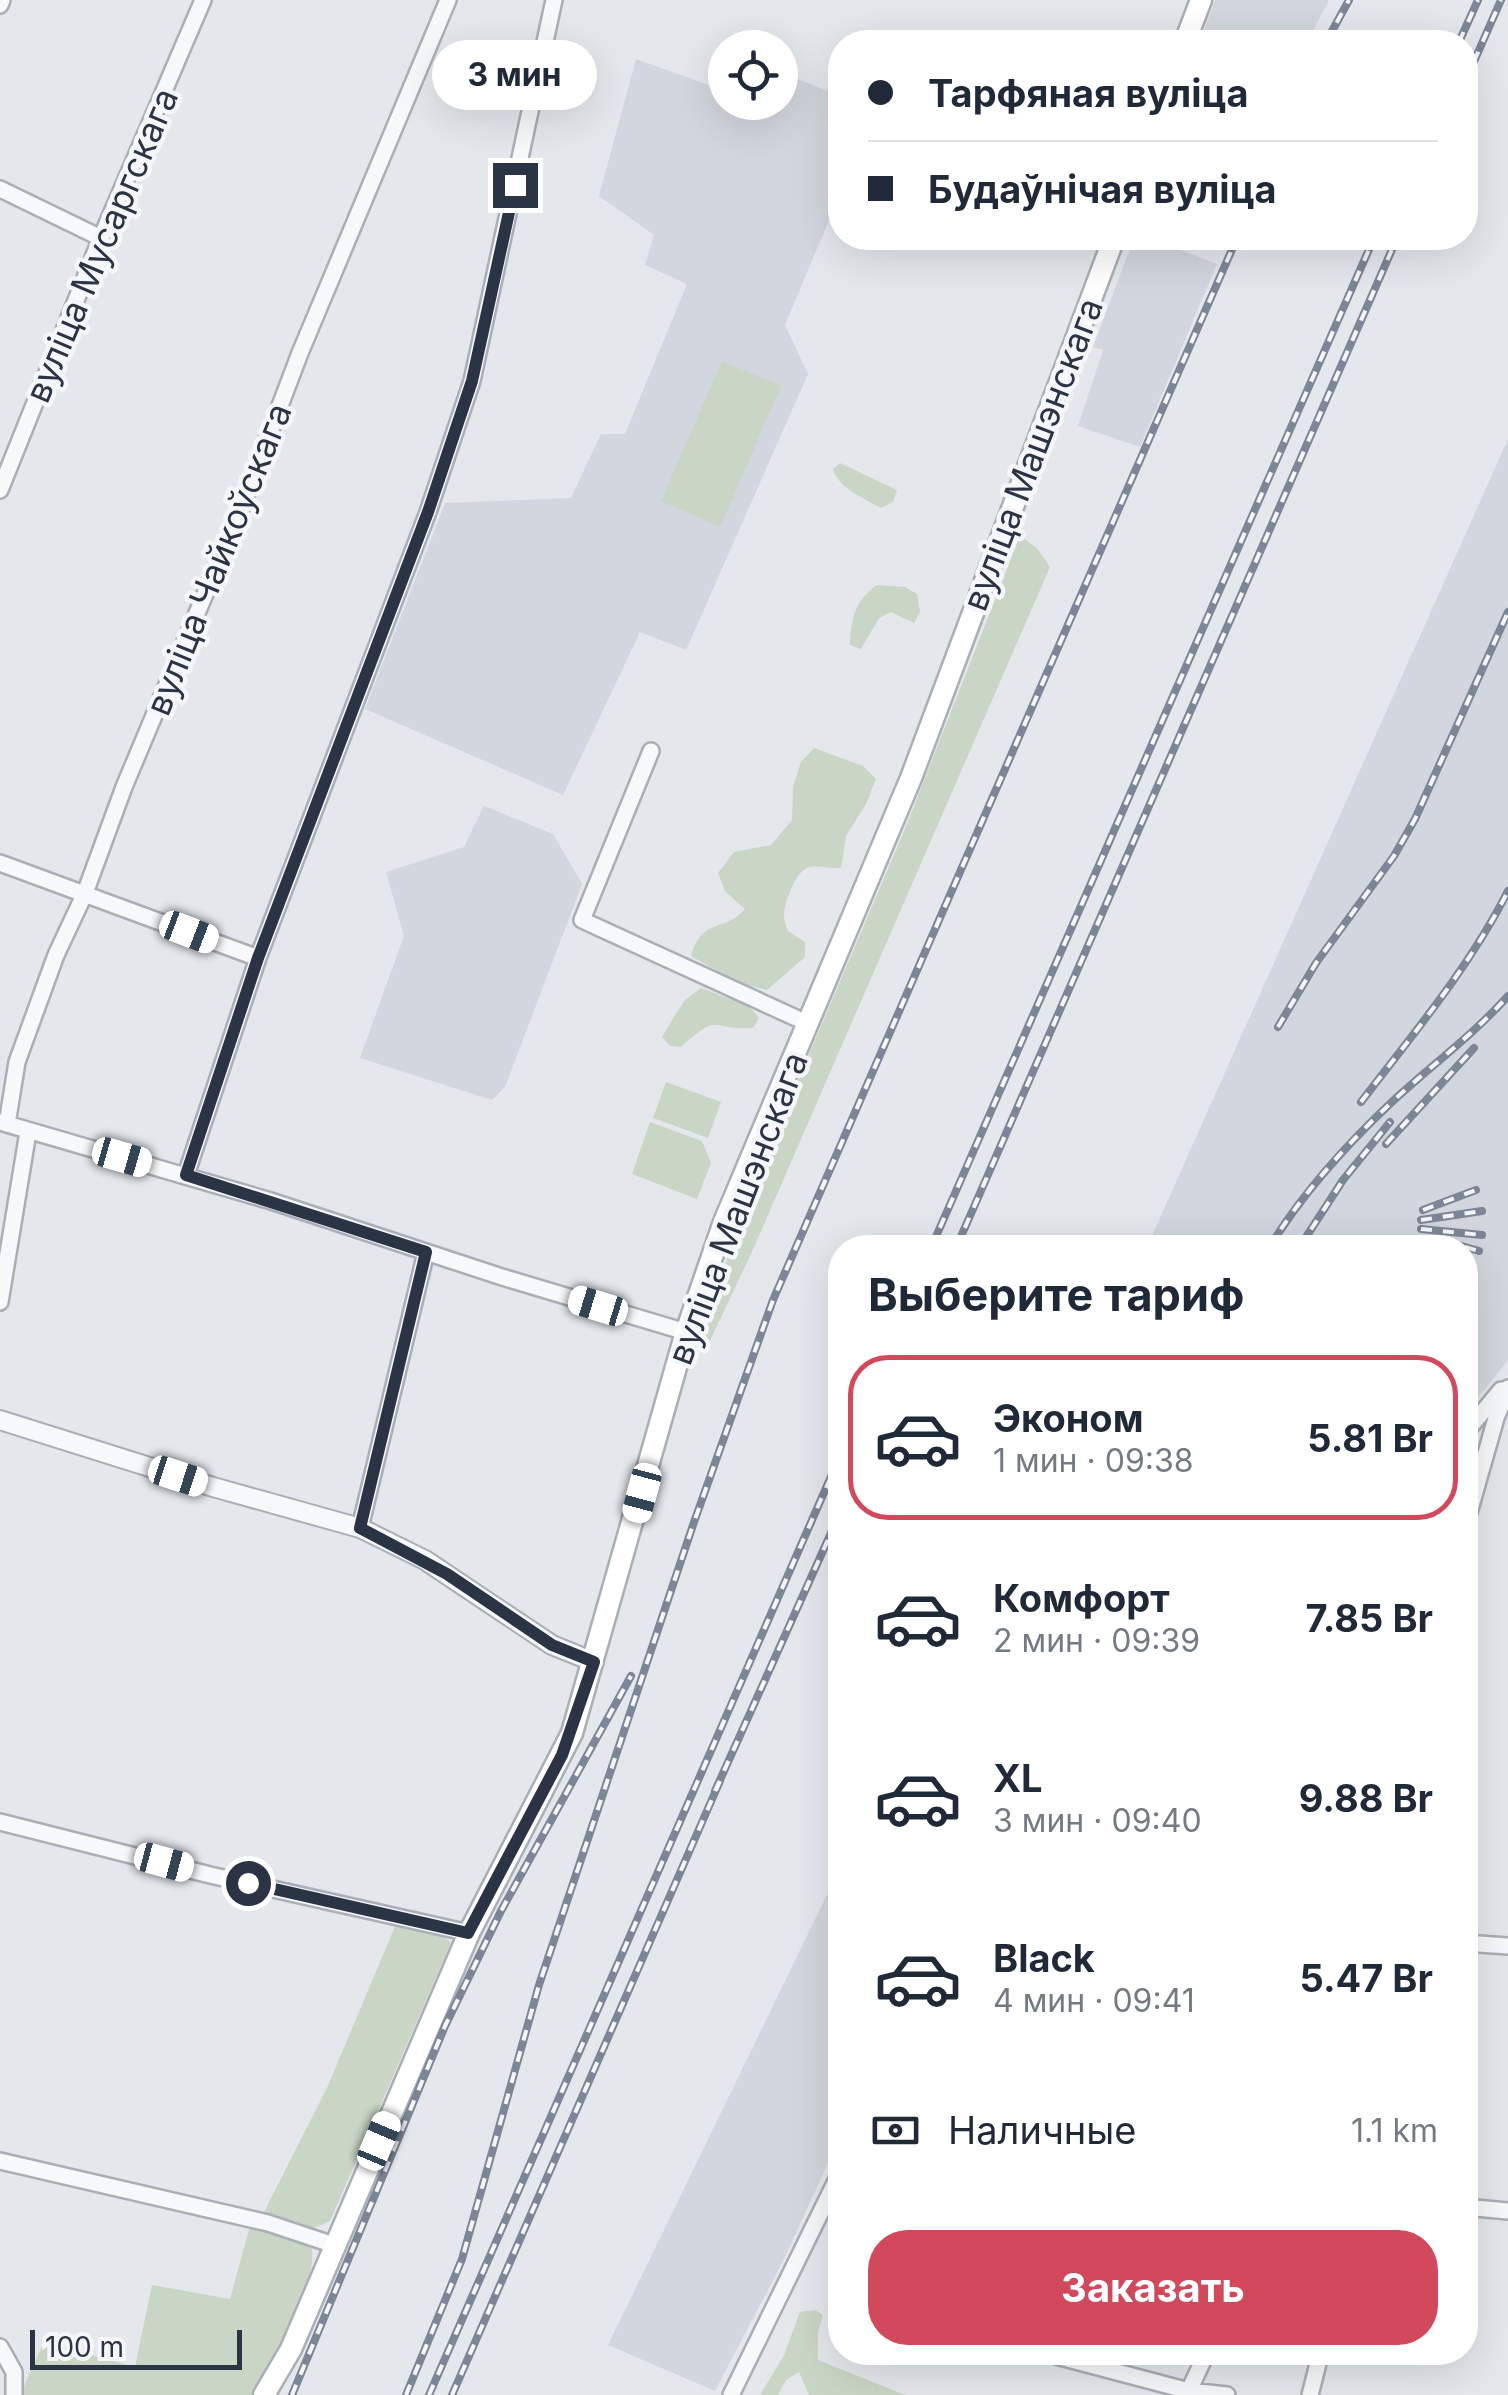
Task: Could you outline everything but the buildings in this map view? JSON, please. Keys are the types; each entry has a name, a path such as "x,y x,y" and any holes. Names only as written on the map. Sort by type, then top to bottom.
{"main road":[{"path":"1190,30 1201,0"},
{"name":"вуліца Машэнскага","path":"264,2395 291,2349 468,1933 562,1755 594,1662 686,1332 739,1182 911,778 1109,250"}],"street":[{"name":"вуліца Мусаргскага","path":"0,490 101,238 204,0"},
{"name":"вуліца Чайкоўскага","path":"3,1123 18,1062 56,955 85,893 124,786 242,506 300,353 448,0"},
{"path":"186,1175 258,958 428,512 472,381 554,0"},
{"path":"0,188 101,238"},
{"path":"651,751 582,920 807,1023"},
{"path":"0,863 258,958"},
{"path":"3,1123 186,1175 686,1332"},
{"path":"0,1302 28,1132"},
{"path":"360,1528 426,1252"},
{"path":"1478,1418 1508,1385"},
{"path":"1478,1481 1508,1385"},
{"path":"0,1420 213,1488 360,1528 447,1574 552,1645 594,1662"},
{"path":"0,1822 468,1933"},
{"path":"1478,1944 1508,1946"},
{"path":"0,2160 268,2223 334,2245"},
{"path":"731,2395 828,2197"},
{"path":"1478,2208 1508,2210"},
{"path":"0,2347 14,2372 14,2395"},
{"path":"1087,2365 1188,2393 1228,2395"},
{"path":"1188,2393 1201,2365"},
{"path":"1310,2395 1318,2365"}],"shaded area":[{"path":"1215,0 1329,0 1313,30 1204,30"},
{"path":"636,59 708,85 708,120 798,120 798,79 828,91 828,223 785,325 808,374 686,650 640,632 563,795 365,709 445,503 571,498 601,434 625,434 687,284 645,265 654,235 599,196"},
{"path":"1129,250 1180,250 1217,264 1140,447 1078,426 1103,350 1093,347"},
{"path":"1508,439 1508,1360 1478,1398 1478,1235 1152,1235"},
{"path":"484,806 553,834 582,884 505,1087 492,1100 360,1058 404,936 386,872 464,847"},
{"path":"828,1893 828,2163 783,2261 715,2391 608,2345"}],"green space":[{"path":"722,361 781,386 720,527 661,501"},
{"path":"840,463 897,490 893,502 881,508 846,487 833,469"},
{"path":"1020,536 1037,548 1050,567 751,1254 705,1351 708,1310 777,1129 903,834"},
{"path":"877,585 905,587 917,594 920,611 914,623 891,612 879,618 861,649 850,645 853,618 859,603"},
{"path":"814,748 863,766 876,779 846,836 841,868 804,869 788,895 785,923 788,931 805,942 805,957 767,990 738,983 691,956 707,930 745,909 725,891 718,873 734,852 771,845 792,820 793,787 801,762"},
{"path":"701,988 749,1006 759,1018 753,1028 710,1026 681,1047 670,1046 662,1037 684,1001"},
{"path":"666,1082 721,1102 708,1138 653,1118"},
{"path":"650,1122 702,1141 711,1163 697,1199 632,1174"},
{"path":"396,1924 440,1933 451,1943 330,2221 312,2229 263,2214 327,2088"},
{"path":"250,2226 312,2249 312,2265 301,2304 273,2364 253,2395 20,2395 44,2342 135,2367 152,2285 230,2299"},
{"path":"815,2310 823,2315 818,2332 818,2360 905,2395 809,2395 799,2372 786,2380 778,2395 760,2395 784,2355 800,2312"}],"railway":[{"path":"1333,30 1349,0"},
{"path":"1464,30 1478,0"},
{"path":"1478,52 1501,0"},
{"path":"406,2395 462,2259 539,1985 773,1300 1232,250"},
{"path":"937,1235 1369,250"},
{"path":"962,1235 1392,250"},
{"path":"1278,1027 1316,963 1394,856 1415,819 1508,612"},
{"path":"1361,1102 1458,974 1508,891"},
{"path":"1277,1235 1311,1188 1359,1134 1508,996"},
{"path":"1386,1144 1474,1048"},
{"path":"1307,1235 1343,1180 1390,1122"},
{"path":"1423,1210 1476,1190"},
{"path":"1421,1220 1482,1211"},
{"path":"1421,1229 1482,1235"},
{"path":"429,2395 828,1483"},
{"path":"715,1791 828,1540"},
{"path":"292,2395 445,2026 501,1911 631,1676"},
{"path":"452,2395 720,1781"}],"route":[{"path":"248,1883 468,1933 562,1755 594,1662 552,1645 425,1560 360,1528 426,1252 186,1175 258,958 428,512 472,381 515,185"}]}
